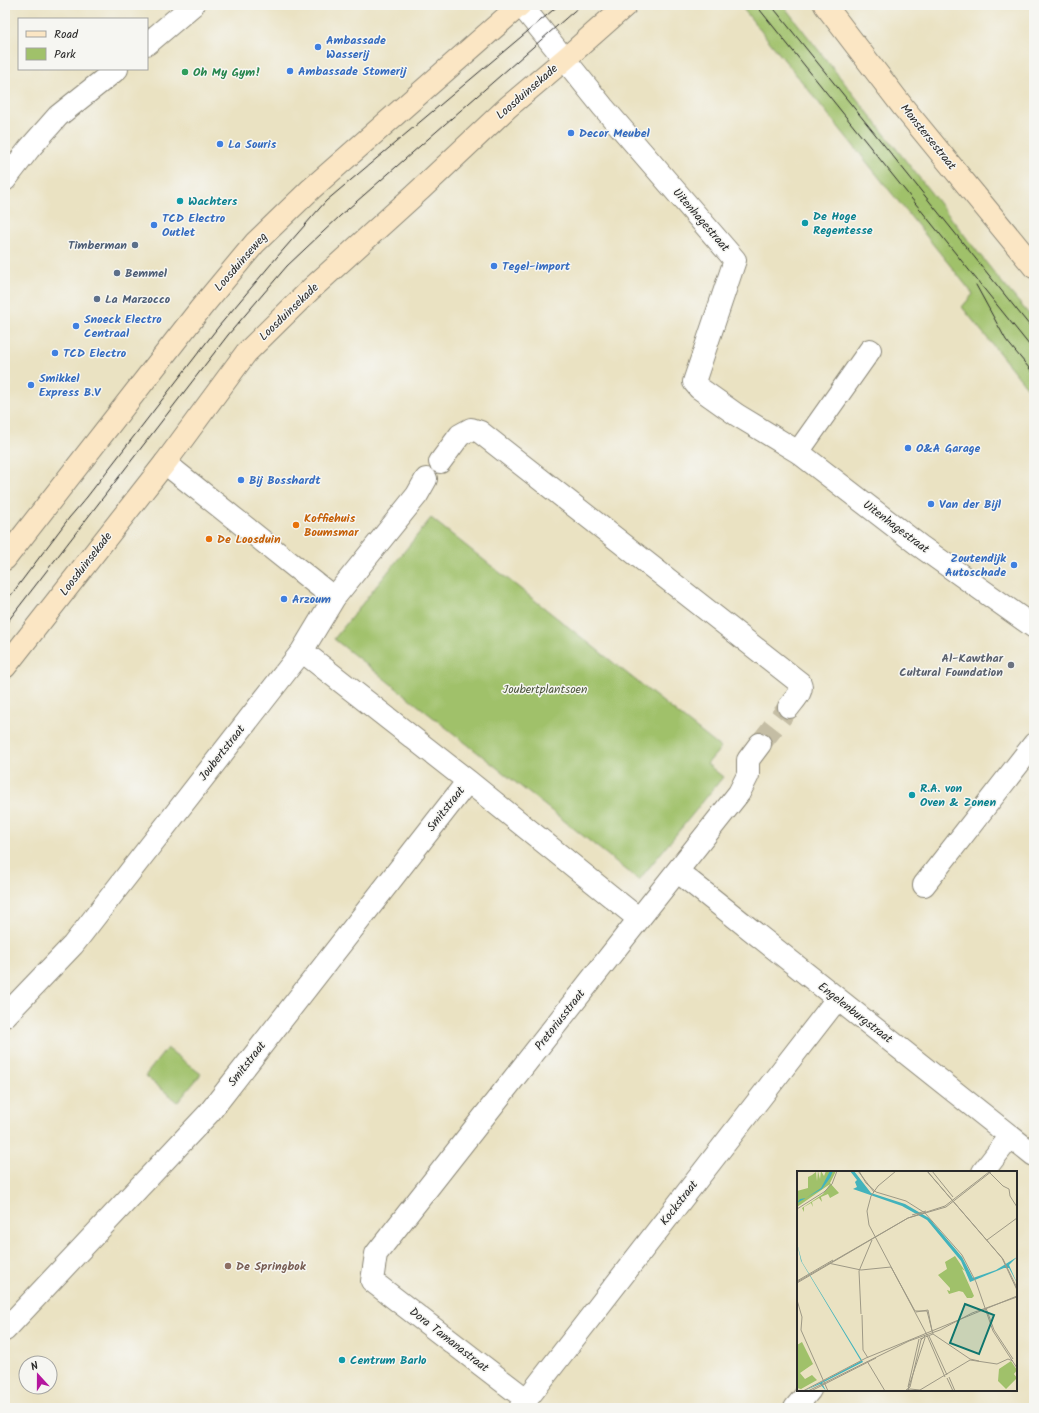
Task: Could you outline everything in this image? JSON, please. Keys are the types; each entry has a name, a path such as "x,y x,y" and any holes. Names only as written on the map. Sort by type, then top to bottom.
{"main road":[{"name":"Loosduinseweg","path":"5,559 201,308 255,243 311,189 521,5"},
{"name":"Loosduinsekade","path":"5,668 164,463 246,353 311,289 421,189 508,106 626,5"},
{"name":"Monstersestraat","path":"825,5 902,107 1034,267"}],"street":[{"path":"148,43 194,5"},
{"path":"521,5 564,59"},
{"name":"Uitenhagestraat","path":"564,59 603,107 735,260 694,382 699,388 737,415 798,452 920,546 1034,627"},
{"path":"5,180 29,149 58,116 116,70"},
{"path":"798,452 870,350"},
{"path":"440,462 460,435 471,429 480,432 800,683 802,686 801,690 789,707"},
{"path":"164,463 334,598"},
{"name":"Joubertstraat","path":"5,1016 72,945 302,651 334,598 418,495 426,479"},
{"path":"302,651 468,781 639,919"},
{"path":"924,885 1034,744"},
{"name":"Pretoriusstraat","path":"372,1281 376,1254 676,871 739,793 748,775 754,752"},
{"name":"Smitstraat","path":"5,1330 209,1113 468,781"},
{"name":"Engelenburgstraat","path":"676,871 1034,1155"},
{"name":"Kockstraat","path":"524,1404 837,998"},
{"path":"984,1171 1010,1137"},
{"name":"Dora Tamanastraat","path":"372,1281 524,1404"},
{"path":"795,1408 809,1391"}],"green space":[{"path":"740,5 783,5 999,279 1034,320 1034,396 962,307 973,294"},
{"name":"Joubertplantsoen","path":"431,518 721,748 707,764 723,777 639,880 334,639"},
{"path":"167,1048 201,1074 178,1102 145,1076"}],"tunnel":[{"path":"760,744 789,707"}],"tram line":[{"path":"5,603 69,518 87,497 219,326 326,201 559,5"},
{"path":"5,625 228,335 287,266 340,216 581,5"},
{"path":"756,5 1034,351"},
{"path":"771,5 1034,331"},
{"path":"976,285 1006,340 1034,374"}],"place":[{"name":"Ambassade Wasserij","path":"318,47"},
{"name":"Ambassade Stomerij","path":"290,71"},
{"name":"Oh My Gym!","path":"185,72"},
{"name":"Decor Meubel","path":"571,133"},
{"name":"La Souris","path":"220,144"},
{"name":"Wachters","path":"180,201"},
{"name":"De Hoge Regentesse","path":"805,223"},
{"name":"TCD Electro Outlet","path":"154,225"},
{"name":"Timberman","path":"135,245"},
{"name":"Tegel-import","path":"494,266"},
{"name":"Bemmel","path":"117,273"},
{"name":"La Marzocco","path":"97,299"},
{"name":"Snoeck Electro Centraal","path":"76,326"},
{"name":"TCD Electro","path":"55,353"},
{"name":"Smikkel Express B.V","path":"31,385"},
{"name":"O&A Garage","path":"908,448"},
{"name":"Bij Bosshardt","path":"241,480"},
{"name":"Van der Bijl","path":"931,504"},
{"name":"Koffiehuis Boumsmar","path":"296,525"},
{"name":"De Loosduin","path":"209,539"},
{"name":"Zoutendijk Autoschade","path":"1014,565"},
{"name":"Arzoum","path":"284,599"},
{"name":"Al-Kawthar Cultural Foundation","path":"1011,665"},
{"name":"R.A. von Oven & Zonen","path":"912,795"},
{"name":"De Springbok","path":"228,1266"},
{"name":"Centrum Barlo","path":"342,1360"}]}
